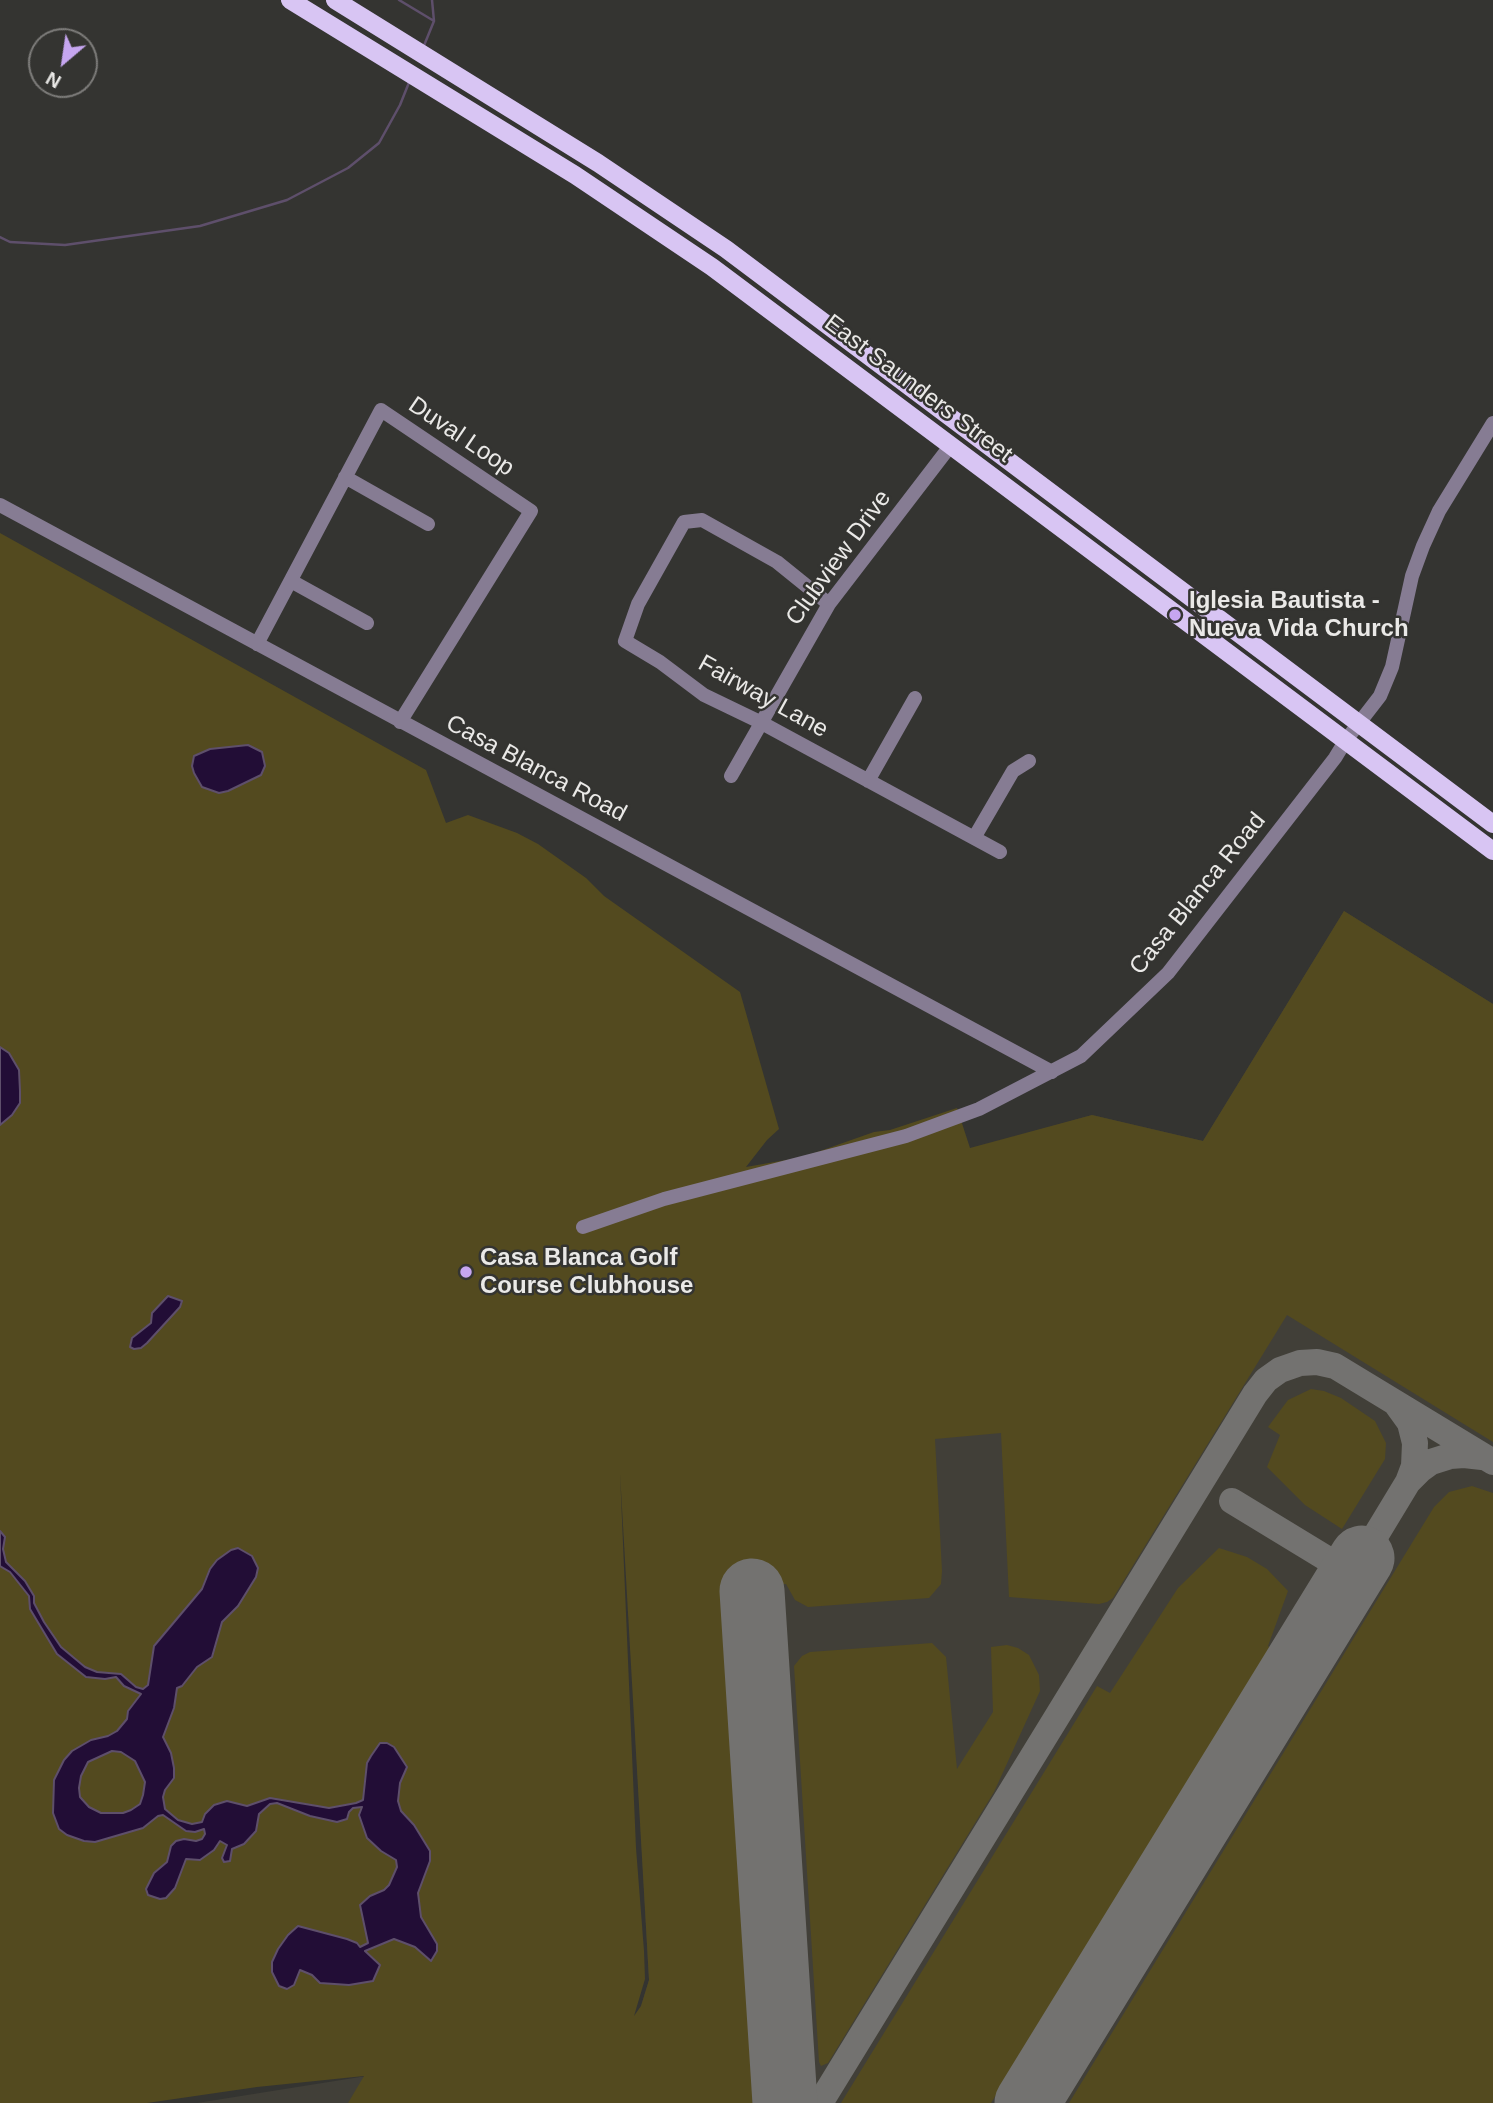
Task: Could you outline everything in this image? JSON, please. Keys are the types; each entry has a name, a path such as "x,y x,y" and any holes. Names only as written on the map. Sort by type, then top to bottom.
{"main road":[{"name":"East Saunders Street","path":"290,0 649,223 778,315 1493,851"},
{"name":"East Saunders Street","path":"335,0 620,177 715,242 1493,824"},
{"path":"951,445 958,438 963,440 1042,498 1083,515"},
{"path":"1066,531 1082,532 1182,604 1189,606 1198,603"}],"street":[{"name":"Duval Loop","path":"257,644 381,410 531,511 400,722"},
{"name":"Casa Blanca Road","path":"583,1227 664,1199 906,1136 979,1110 1081,1056 1168,973 1335,758 1386,686 1412,576 1423,546 1439,511 1493,423"},
{"name":"Clubview Drive","path":"730,776 829,604 951,445"},
{"path":"345,477 428,524"},
{"name":"Casa Blanca Road","path":"0,505 1052,1072"},
{"name":"Fairway Lane","path":"829,604 777,562 702,520 684,522 638,604 625,641 660,662 704,695 760,722 1000,852"},
{"path":"291,581 367,623"},
{"path":"868,781 915,698"},
{"path":"974,838 1013,771 1029,761"}],"shaded area":[{"path":"0,533 426,770 446,823 468,815 517,833 538,844 586,878 604,896 740,992 779,1129 746,1167 803,1157 874,1132 890,1130 957,1108 970,1148 1092,1115 1203,1141 1344,911 1493,1004 1493,1442 1287,1315 1113,1598 1107,1602 1099,1604 1009,1597 1001,1433 935,1439 942,1571 941,1584 929,1598 808,1607 795,1600 786,1584 722,1589 753,2103 348,2103 364,2076 257,2087 147,2103 0,2103","holes":["620,1473 649,1980 641,2006 634,2016 645,1979 636,1848"]},
{"path":"248,745 262,752 265,766 261,775 219,793 202,787 192,766 194,756 210,749"},
{"path":"1344,911 1493,1004 1493,2103 197,2103 360,2077 554,2057 629,2026 641,2006 649,1980 616,1388 617,1350 624,1317 660,1235 1092,1115 1203,1141"},
{"path":"0,1047 9,1053 19,1070 20,1103 12,1115 0,1125"},
{"path":"168,1296 182,1301 180,1307 141,1348 130,1347 132,1338 151,1323 152,1313"},
{"path":"1311,1389 1341,1398 1375,1421 1386,1443 1385,1459 1342,1529 1305,1505 1267,1467 1280,1435 1268,1427 1288,1400"},
{"path":"1472,1486 1493,1493 1493,2103 1069,2103 1434,1507 1449,1492"},
{"path":"0,1531 5,1537 3,1549 6,1562 25,1581 44,1622 61,1647 85,1667 97,1672 121,1674 136,1687 143,1689 148,1685 154,1646 202,1589 217,1560 238,1548 252,1556 258,1568 256,1577 238,1606 222,1622 212,1657 197,1667 182,1686 177,1688 174,1708 163,1737 171,1753 174,1768 174,1778 163,1797 165,1809 178,1820 192,1824 202,1822 205,1814 214,1805 227,1801 247,1806 270,1798 329,1808 356,1803 363,1800 367,1763 380,1743 394,1747 407,1767 400,1783 398,1801 401,1811 414,1825 430,1851 430,1861 418,1893 421,1917 437,1944 437,1951 431,1961 415,1947 394,1939 365,1951 380,1965 373,1981 349,1985 320,1983 312,1975 300,1970 294,1985 287,1989 279,1986 272,1972 272,1962 278,1949 298,1926 347,1939 360,1947 368,1943 360,1905 389,1885 397,1867 396,1860 367,1838 359,1815 362,1807 353,1808 347,1819 337,1822 310,1816 277,1803 270,1804 259,1814 256,1831 244,1844 232,1849 230,1861 224,1862 222,1858 227,1845 220,1841 214,1850 200,1860 186,1859 175,1888 166,1898 160,1899 148,1895 146,1889 154,1873 167,1862 171,1846 176,1841 202,1839 204,1829 186,1831 163,1815 143,1828 95,1842 67,1835 59,1829 53,1813 54,1780 64,1760 72,1751 91,1740 117,1731 141,1694 124,1686 116,1677 86,1677 57,1654 30,1609 29,1596 10,1572 0,1566","holes":["112,1751 121,1752 135,1761 145,1782 143,1795 140,1804 131,1810 123,1813 101,1813 89,1807 80,1797 81,1776 88,1762"]},
{"path":"1219,1548 1247,1557 1267,1569 1288,1591 1268,1646 1270,1648 991,2103 841,2103 1097,1686 1110,1693 1178,1588"},
{"path":"932,1643 946,1657 957,1769 993,1712 991,1647 1007,1645 1029,1655 1039,1675 1040,1691 994,1792 828,2063 821,2066 794,1666 802,1656 810,1652"}],"waterway":[{"path":"399,0 434,21"},
{"path":"423,48 434,21 432,0"},
{"path":"0,237 10,242 65,245 200,226 287,200 348,168 379,143 410,80"}],"taxiway":[{"path":"820,2103 1266,1380 1280,1370 1300,1363 1317,1362 1335,1366 1493,1462"},
{"path":"1397,1405 1410,1423 1415,1443 1414,1466 1408,1482"},
{"path":"1362,1558 1408,1482 1420,1470 1431,1462 1450,1456 1482,1457"},
{"path":"1232,1501 1352,1574"},
{"path":"784,2076 788,2091 798,2100 813,2102 824,2095"}],"runway":[{"path":"1027,2103 1362,1558"},
{"path":"752,1591 785,2103"}],"place":[{"name":"Iglesia Bautista - Nueva Vida Church","path":"1175,615"},
{"name":"Casa Blanca Golf Course Clubhouse","path":"466,1272"}]}
